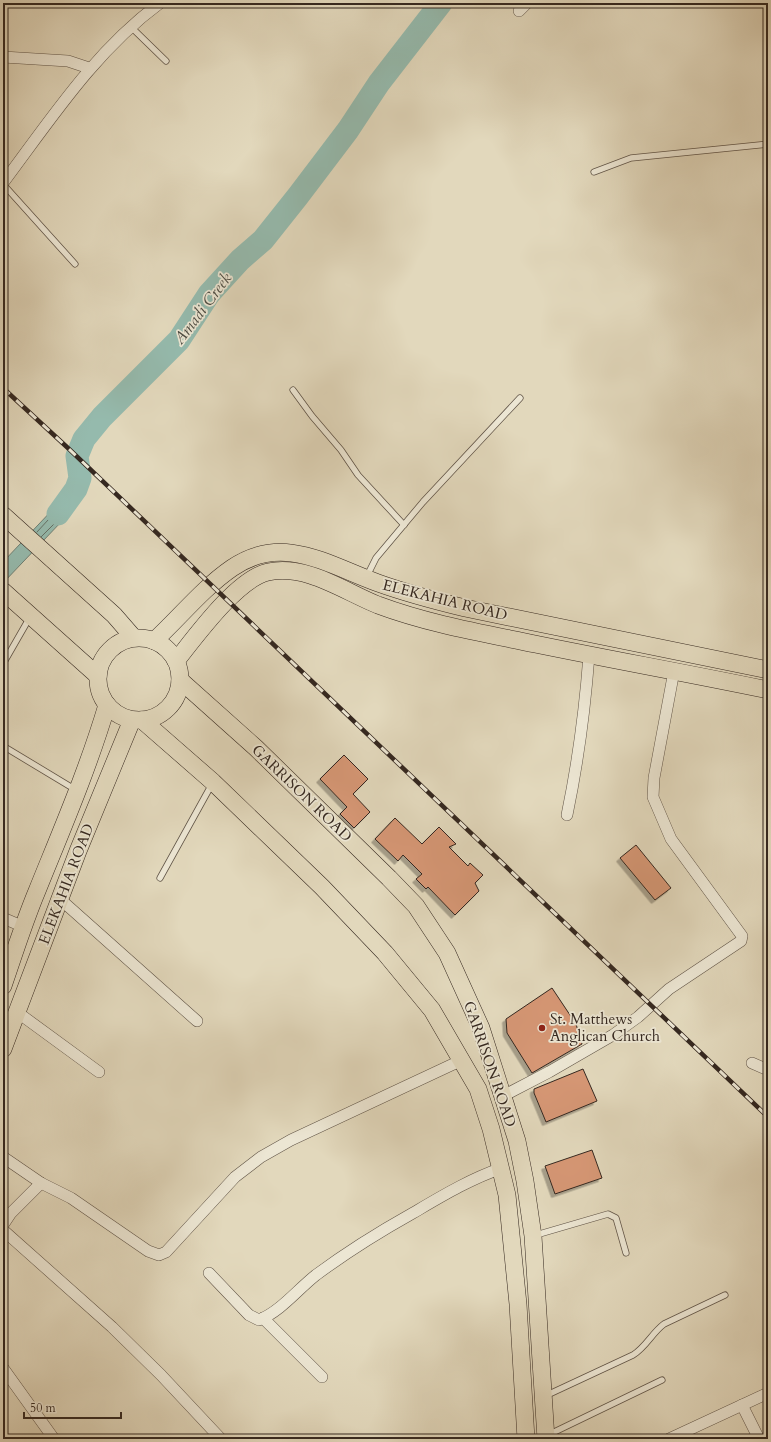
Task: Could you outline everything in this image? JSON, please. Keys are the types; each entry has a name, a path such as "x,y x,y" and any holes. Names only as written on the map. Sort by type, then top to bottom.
{"main road":[{"path":"6,517 114,615 134,638"},
{"name":"ELEKAHIA ROAD","path":"154,640 197,598 232,568 264,553 278,551 300,554 323,560 366,578 418,596 465,608 768,670"},
{"name":"ELEKAHIA ROAD","path":"176,661 236,592 254,578 268,572 285,570 304,572 372,602 432,622 589,655 768,690"},
{"path":"7,594 98,676"},
{"path":"134,638 154,640 163,645 176,661 180,680 177,695 169,708 152,719 137,720 122,717 106,705 101,696 98,676 101,662 110,650 121,642 134,638"},
{"name":"GARRISON ROAD","path":"180,680 256,748 416,906 447,953 481,1028 518,1148 533,1236 546,1437"},
{"name":"ELEKAHIA ROAD","path":"3,986 24,927 95,747 106,705"},
{"name":"ELEKAHIA ROAD","path":"3,1049 60,899 137,720"},
{"name":"GARRISON ROAD","path":"137,720 213,782 322,887 385,953 432,1010 478,1089 502,1168 512,1240 526,1439"}],"street":[{"path":"3,183 89,68 131,28 145,8 160,3"},
{"path":"519,11 527,3"},
{"path":"3,57 68,61 89,68"},
{"path":"567,815 584,720 589,655"},
{"path":"503,1096 549,1072 612,1034 638,1017 670,989 741,941 742,936 671,839 653,797 654,778 674,671"},
{"path":"60,899 197,1021"},
{"path":"3,918 24,927"},
{"path":"17,1012 99,1072"},
{"path":"3,1157 41,1183 71,1198 148,1251 156,1255 162,1255 235,1177 261,1157 291,1140 462,1060"},
{"path":"752,1063 768,1070"},
{"path":"209,1273 249,1315 259,1320 269,1316 314,1276 361,1243 477,1176 502,1168"},
{"path":"3,1225 11,1213 41,1183"},
{"path":"3,1230 112,1327 161,1375 221,1439"},
{"path":"263,1318 322,1377"},
{"path":"3,1368 54,1439"},
{"path":"669,1439 768,1393"},
{"path":"742,1405 759,1439"}],"lane":[{"path":"131,28 166,61"},
{"path":"594,172 631,158 768,144"},
{"path":"3,183 75,264"},
{"path":"293,390 312,416 341,450 358,475 404,525"},
{"path":"366,578 376,558 423,502 520,398"},
{"path":"3,664 30,616"},
{"path":"3,746 78,792"},
{"path":"160,878 213,782"},
{"path":"533,1236 608,1214 616,1218 626,1253"},
{"path":"543,1396 633,1355 641,1350 657,1329 664,1324 725,1295"},
{"path":"546,1437 662,1380"}],"water":[{"path":"74,487 78,490 62,521 3,583 3,562"}],"building":[{"path":"344,755 368,779 353,794 370,812 354,828 340,814 347,807 320,779"},
{"path":"395,818 422,844 439,827 456,844 449,847 468,866 470,863 483,875 475,883 479,891 455,915 428,887 426,889 416,879 422,874 403,855 398,861 375,839"},
{"path":"636,845 671,888 655,900 620,858"},
{"name":"St. Matthews Anglican Church","path":"552,988 576,1024 582,1044 532,1073 507,1033 506,1019"},
{"path":"583,1069 597,1101 546,1122 534,1093 534,1089"},
{"path":"592,1150 602,1178 555,1194 545,1166"}],"waterway":[{"name":"Amadi Creek","path":"58,514 76,489 80,478 77,456 84,439 102,417 179,340 209,294 240,260 263,240 348,130 379,83 441,3"}],"railway":[{"path":"3,388 69,449 768,1117"}],"place":[{"name":"St. Matthews Anglican Church","path":"542,1028"}]}
